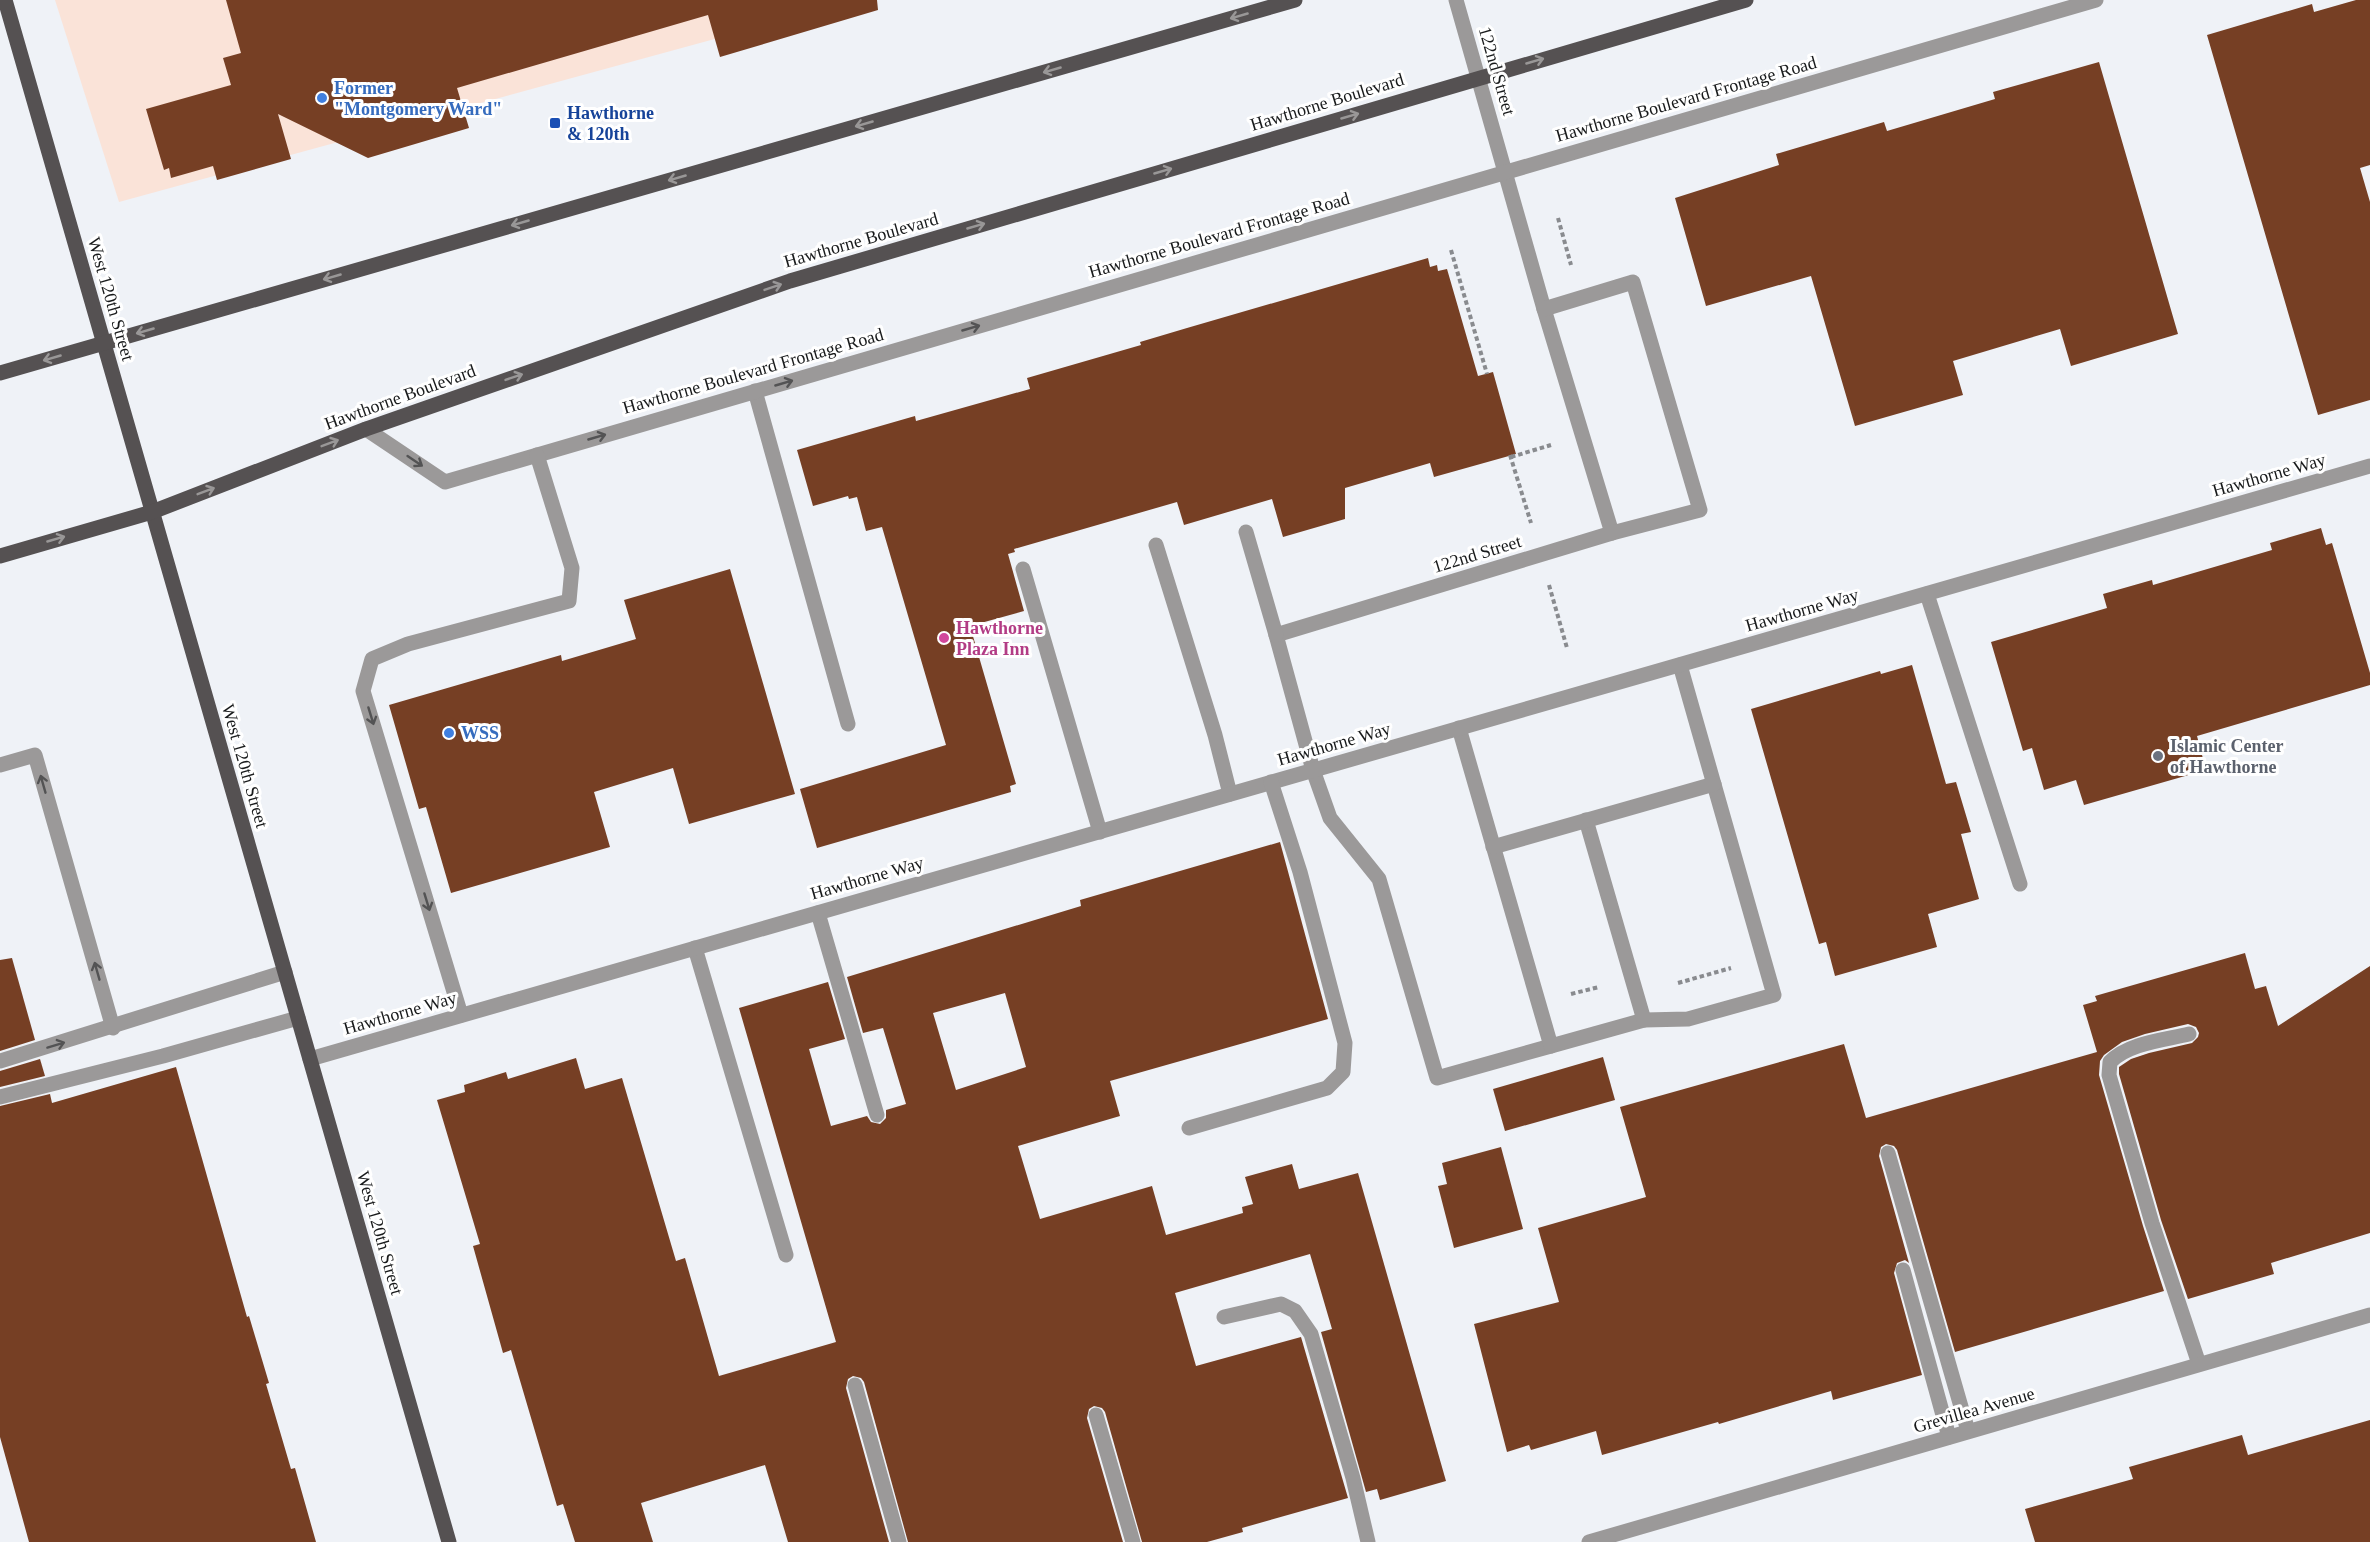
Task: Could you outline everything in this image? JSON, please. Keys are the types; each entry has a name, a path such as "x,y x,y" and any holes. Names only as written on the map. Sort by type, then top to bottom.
{"main road":[{"name":"West 120th Street","path":"5,0 449,1542"},
{"path":"0,373 1295,0"},
{"name":"Hawthorne Boulevard","path":"0,556 152,512 366,429 790,281 1746,0"}],"street":[{"name":"122nd Street","path":"1276,634 1612,533 1544,309 1456,0"},
{"name":"Hawthorne Boulevard Frontage Road","path":"366,429 445,482 2096,0"},
{"path":"1544,309 1633,282 1700,510 1612,533"},
{"path":"755,391 848,724"},
{"path":"460,1015 363,691 372,659 408,644 569,601 572,568 537,455"},
{"name":"Hawthorne Way","path":"310,1059 2370,466"},
{"path":"1246,532 1313,770 1330,818 1379,879 1437,1078 1644,1020 1688,1018 1774,995 1680,665"},
{"path":"1156,545 1215,735 1230,794"},
{"path":"1023,569 1100,832"},
{"path":"1927,594 2020,884"},
{"path":"1459,728 1551,1046"},
{"path":"0,765 35,755 112,1028"},
{"path":"1189,1128 1327,1088 1343,1072 1345,1043 1300,872 1270,782"},
{"path":"1493,847 1714,784"},
{"path":"1586,820 1644,1020"},
{"path":"818,913 877,1116"},
{"path":"695,948 786,1255"},
{"path":"0,1062 285,972"},
{"path":"0,1097 163,1056 298,1018"},
{"path":"2189,1034 2116,1055 2110,1062 2109,1075 2152,1223 2199,1364"},
{"path":"1888,1153 1968,1431"},
{"path":"1902,1270 1949,1437"},
{"path":"1224,1317 1281,1304 1295,1311 1311,1334 1353,1478 1368,1542"},
{"name":"Grevillea Avenue","path":"1589,1542 2370,1315"},
{"path":"855,1385 899,1542"},
{"path":"1096,1415 1132,1542"}],"path":[{"path":"1558,218 1580,297"},
{"path":"1451,250 1487,374"},
{"path":"1524,501 1511,456 1583,436"},
{"path":"1636,995 1763,959"},
{"path":"1539,1003 1632,978"}],"shaded area":[{"name":"Former \"Montgomery Ward\"","path":"55,0 857,0 119,202"}],"building":[{"name":"Former \"Montgomery Ward\"","path":"226,0 877,0 878,10 720,57 708,15 457,88 469,128 368,158 278,114 291,159 217,180 213,166 171,178 169,168 164,170 146,109 231,85 223,58 241,53"},
{"path":"2356,0 2370,0 2370,165 2360,168 2370,202 2370,400 2318,415 2207,35 2312,4 2314,12"},
{"path":"2099,62 2178,334 2071,366 2060,329 1953,361 1963,395 1855,426 1811,276 1706,306 1675,198 1779,165 1776,154 1884,122 1887,131 1995,99 1993,92"},
{"path":"1428,258 1430,267 1437,265 1438,271 1447,269 1478,376 1493,372 1516,454 1434,477 1430,463 1345,488 1345,519 1283,537 1272,499 1184,525 1177,502 1014,549 1015,552 1008,554 1024,611 970,626 1016,784 1010,786 1011,792 817,848 800,789 946,745 882,527 866,531 857,497 849,499 848,496 813,506 797,450 915,416 916,421 1030,389 1027,378 1141,345 1140,342"},
{"path":"2321,528 2326,545 2332,543 2370,673 2370,685 2197,736 2206,770 2084,805 2076,780 2044,790 2032,748 2023,751 1991,642 2107,608 2103,594 2152,580 2153,585 2272,550 2270,543"},
{"path":"730,569 795,794 689,824 673,768 594,792 610,847 451,893 426,807 419,809 389,705 561,655 562,661 636,639 624,600"},
{"path":"1912,665 1946,784 1956,782 1971,832 1961,834 1979,899 1928,914 1937,947 1835,976 1826,942 1819,944 1751,709 1880,671 1881,674"},
{"path":"1280,842 1328,1019 1110,1081 1120,1116 1018,1146 1040,1219 1152,1186 1166,1235 1243,1213 1242,1207 1253,1204 1245,1177 1292,1164 1299,1189 1358,1173 1446,1481 1380,1500 1377,1489 1366,1492 1321,1332 1332,1329 1310,1254 1175,1293 1196,1366 1301,1337 1348,1498 1242,1528 1243,1532 1207,1542 1142,1542 1105,1412 1102,1408 1094,1406 1089,1409 1087,1418 1123,1542 908,1542 864,1382 861,1378 853,1376 848,1379 846,1388 889,1542 788,1542 765,1465 641,1503 653,1542 575,1542 563,1504 557,1506 511,1350 503,1353 473,1246 480,1244 437,1100 465,1092 464,1085 506,1072 508,1079 576,1058 585,1089 622,1078 676,1261 685,1258 719,1376 836,1342 739,1008 828,982 845,1039 809,1049 831,1126 867,1116 871,1122 880,1124 886,1118 886,1110 906,1104 883,1028 863,1033 847,977 1081,906 1080,900","holes":["1005,993 1026,1067 956,1090 933,1013"]},
{"path":"2245,953 2255,989 2266,986 2278,1026 2370,966 2370,1233 2271,1263 2274,1274 2188,1299 2161,1220 2119,1074 2119,1067 2131,1059 2149,1053 2192,1043 2199,1033 2196,1027 2188,1024 2145,1034 2122,1042 2104,1055 2100,1061 2099,1075 2164,1291 1955,1352 1897,1150 1894,1146 1886,1144 1881,1147 1879,1156 1909,1263 1905,1260 1897,1263 1894,1273 1922,1375 1833,1400 1831,1391 1602,1455 1596,1431 1531,1450 1529,1445 1507,1452 1474,1324 1559,1302 1538,1228 1646,1197 1620,1107 1844,1044 1866,1118 2097,1052 2083,1005 2097,1001 2095,996"},
{"path":"12,958 35,1040 0,1051 0,960"},
{"path":"1603,1057 1615,1100 1505,1131 1493,1089"},
{"path":"40,1059 45,1076 0,1087 0,1071"},
{"path":"176,1067 247,1317 249,1316 269,1383 266,1384 291,1469 295,1468 316,1542 29,1542 0,1437 0,1106 50,1094 52,1103"},
{"path":"1501,1147 1523,1229 1454,1248 1438,1186 1447,1184 1442,1163"},
{"path":"2370,1420 2370,1542 2035,1542 2025,1509 2133,1479 2129,1467 2242,1435 2248,1455"}],"place":[{"name":"Former \"Montgomery Ward\"","path":"322,98"},
{"name":"Hawthorne & 120th","path":"555,123"},
{"name":"Hawthorne Plaza Inn","path":"944,638"},
{"name":"WSS","path":"449,733"},
{"name":"Islamic Center of Hawthorne","path":"2158,756"}]}
